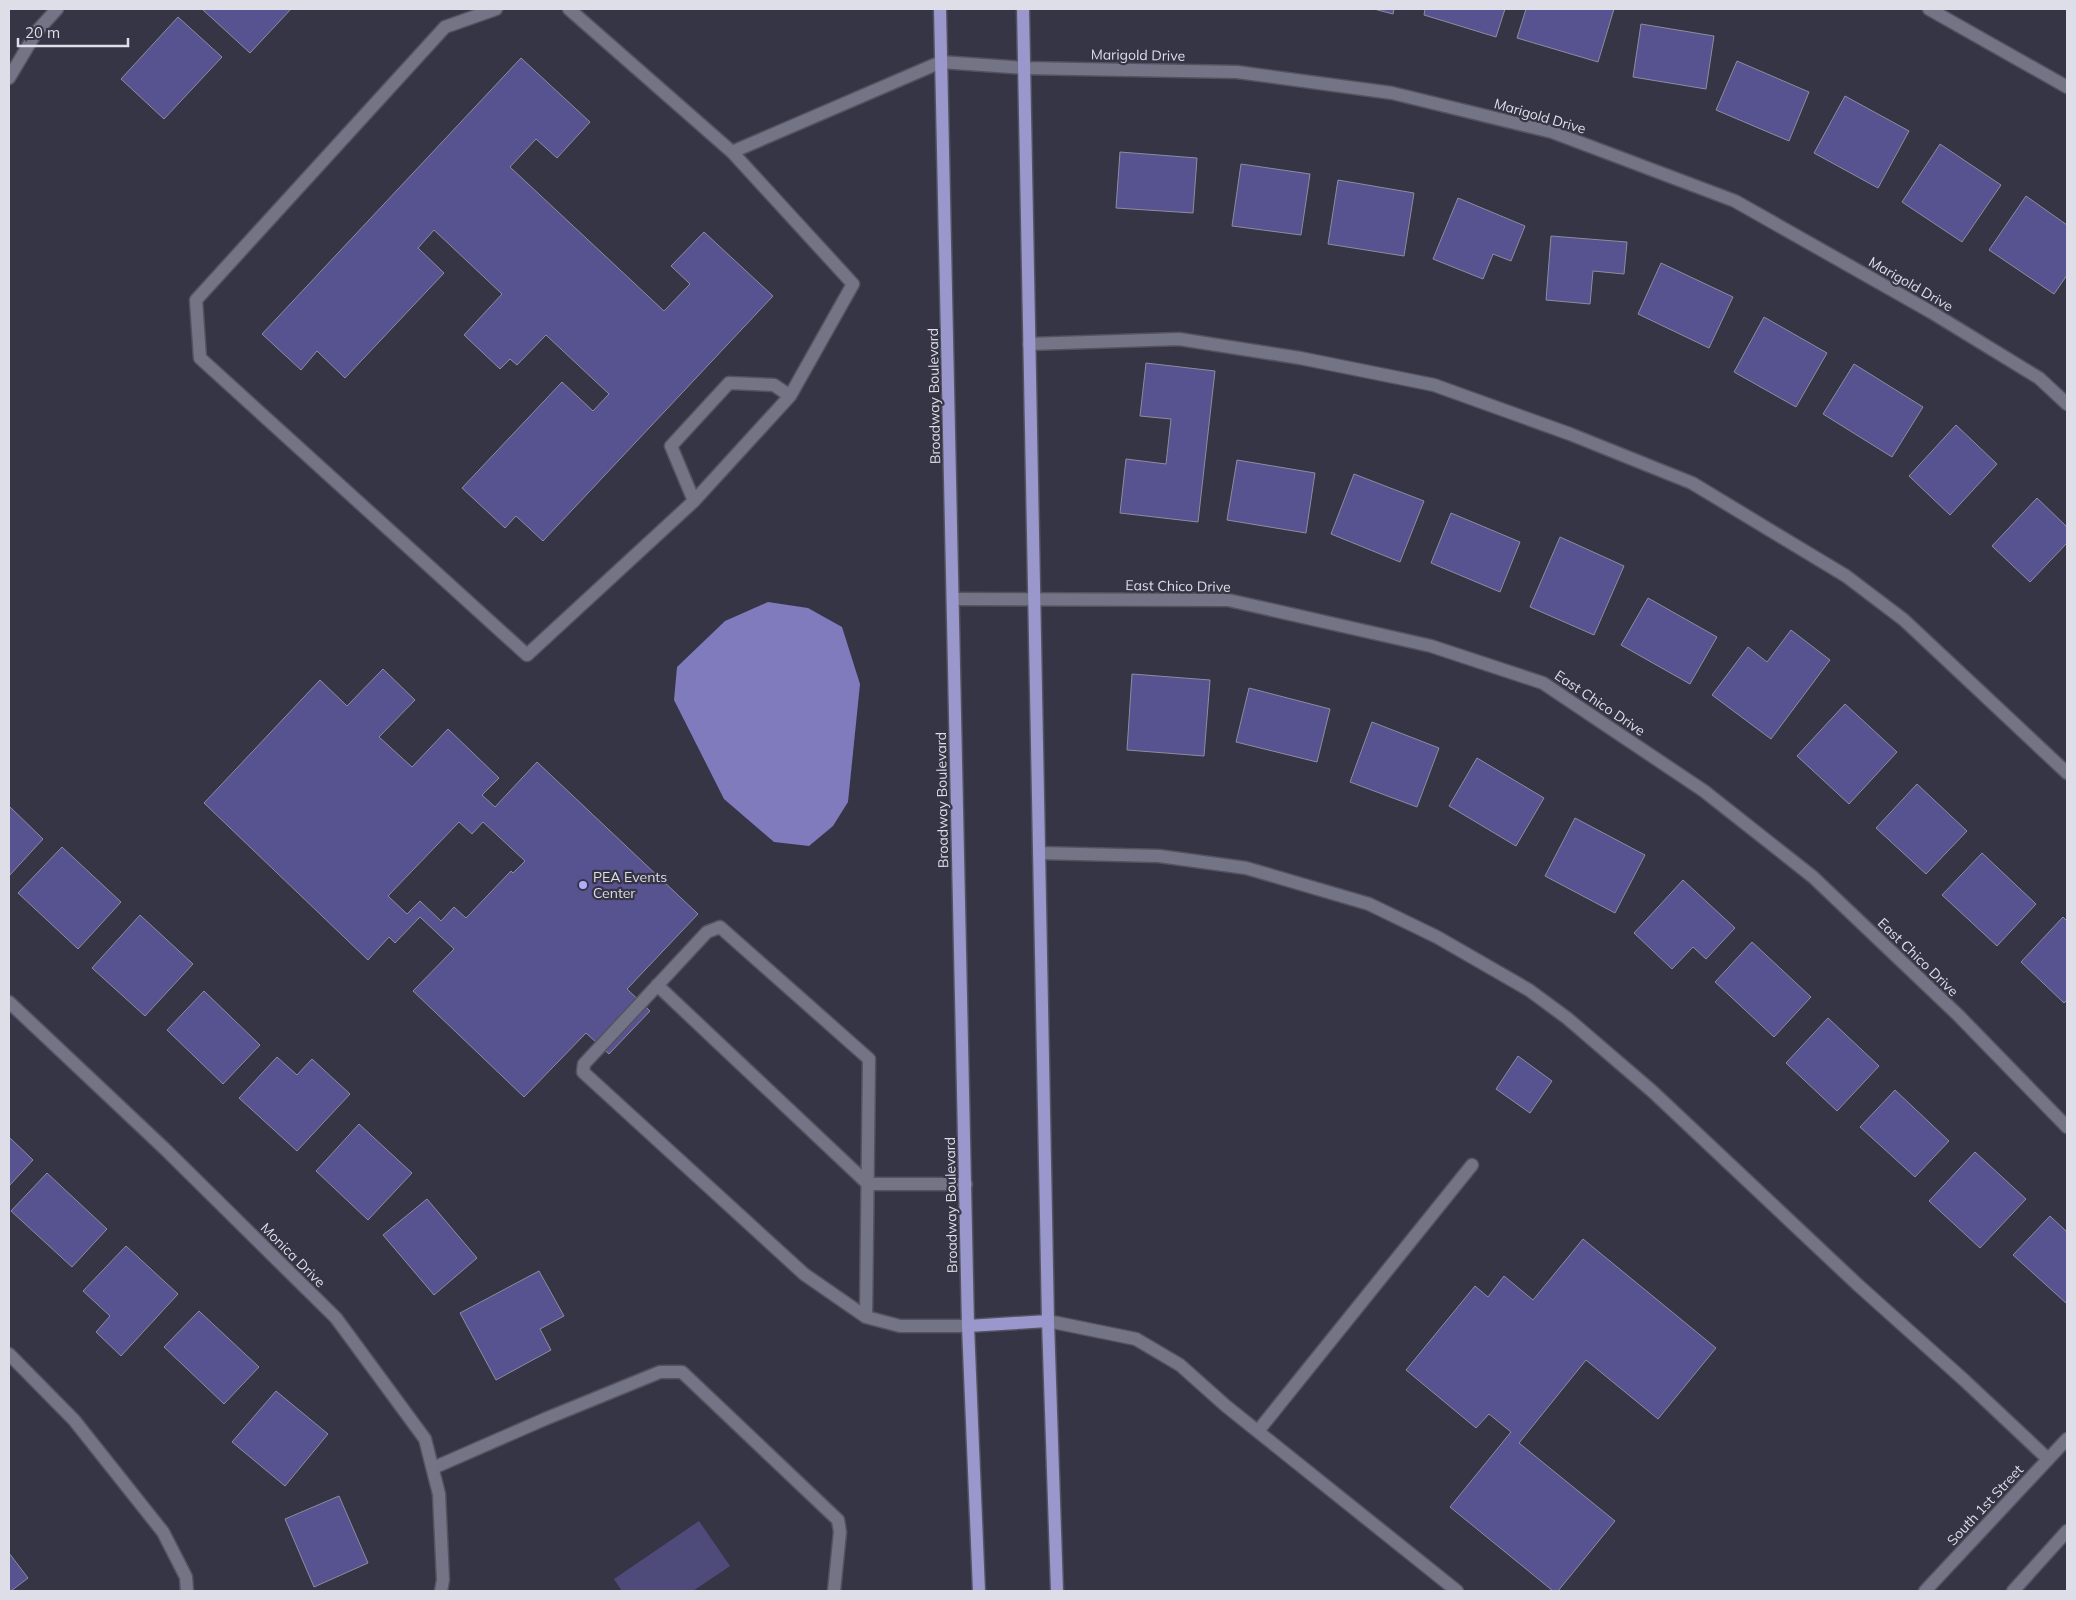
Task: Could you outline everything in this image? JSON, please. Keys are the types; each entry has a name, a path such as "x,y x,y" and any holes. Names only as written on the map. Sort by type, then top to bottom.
{"main road":[{"name":"Broadway Boulevard","path":"940,9 968,1326 980,1591"},
{"path":"1023,9 1048,1321 1057,1591"},
{"path":"968,1326 1048,1321"}],"street":[{"path":"9,78 38,31 57,9"},
{"path":"496,9 445,27 196,300 200,358 527,655 694,501 790,396 853,284 732,152 569,9"},
{"path":"1929,9 2067,87"},
{"path":"732,152 941,62"},
{"name":"Marigold Drive","path":"941,62 1024,68 1237,72 1392,93 1552,132 1735,201 1931,312 2039,378 2067,404"},
{"path":"1029,344 1179,339 1300,358 1434,385 1570,434 1692,483 1846,576 1904,620 2067,773"},
{"path":"694,501 672,446 684,432 729,383 774,385 790,396"},
{"name":"East Chico Drive","path":"953,598 1228,600 1431,646 1543,683 1704,791 1814,877 1958,1015 2067,1127"},
{"path":"1039,853 1159,856 1246,868 1369,904 1437,937 1529,990 1567,1018 1652,1091 1858,1285 1964,1380 2048,1459"},
{"path":"866,1317 869,1059 720,927 706,932 584,1064 583,1072 804,1274 866,1317 900,1326 968,1326"},
{"path":"657,985 868,1184 966,1184"},
{"name":"Monica Drive","path":"9,1002 166,1150 336,1318 425,1439 440,1494 443,1580 441,1591"},
{"path":"1258,1431 1472,1165"},
{"path":"1048,1321 1136,1339 1180,1366 1457,1591"},
{"path":"9,1354 74,1420 163,1532 186,1577 186,1591"},
{"path":"433,1468 545,1419 660,1372 682,1372 838,1520 840,1532 834,1591"},
{"name":"South 1st Street","path":"1925,1591 2067,1439"},
{"path":"2013,1591 2067,1531"}],"shaded area":[{"path":"768,602 808,608 842,627 860,684 848,802 833,826 809,846 774,842 724,799 674,700 677,667 725,621"},
{"path":"699,1521 730,1566 693,1591 622,1591 614,1579"}],"building":[{"path":"202,9 291,9 250,53"},
{"path":"1374,9 1394,9 1393,14"},
{"path":"1425,9 1505,9 1496,37 1424,15"},
{"path":"1526,9 1614,9 1598,62 1517,38"},
{"path":"178,17 222,57 164,119 121,79"},
{"path":"1641,24 1714,36 1706,89 1633,77"},
{"path":"521,58 590,122 557,158 536,139 510,167 664,311 690,284 671,266 704,232 773,296 543,541 516,516 505,528 462,488 562,382 593,411 609,394 546,335 517,365 510,359 500,369 464,335 502,294 434,230 418,248 444,273 345,378 317,351 301,370 262,334"},
{"path":"1737,61 1809,92 1789,141 1716,110"},
{"path":"1845,96 1909,131 1878,188 1814,153"},
{"path":"1940,144 2001,185 1962,242 1902,202"},
{"path":"1120,152 1197,158 1193,213 1116,208"},
{"path":"1241,164 1310,174 1301,235 1232,226"},
{"path":"1338,180 1414,193 1404,256 1328,244"},
{"path":"2026,196 2067,225 2067,275 2054,294 1989,250"},
{"path":"1458,198 1525,226 1511,261 1493,254 1483,279 1433,259"},
{"path":"1551,236 1627,242 1624,274 1593,271 1590,304 1546,300"},
{"path":"1661,263 1733,297 1709,348 1638,314"},
{"path":"1764,317 1827,353 1796,407 1734,372"},
{"path":"1146,363 1215,371 1198,522 1120,513 1126,459 1166,464 1171,419 1140,416"},
{"path":"1854,364 1923,407 1892,457 1823,414"},
{"path":"1956,425 1997,464 1950,515 1909,476"},
{"path":"1237,460 1315,473 1306,533 1227,520"},
{"path":"1354,474 1424,501 1400,562 1331,534"},
{"path":"2037,498 2067,527 2067,543 2030,582 1992,546"},
{"path":"1451,513 1520,542 1500,592 1431,563"},
{"path":"1560,537 1624,566 1594,635 1530,607"},
{"path":"1648,598 1717,637 1690,684 1621,645"},
{"path":"1791,630 1830,660 1771,739 1712,695 1748,647 1767,662"},
{"name":"PEA Events Center","path":"383,669 415,700 379,737 412,767 448,729 499,778 482,795 495,807 537,762 698,914 627,989 650,1011 609,1054 586,1033 524,1097 413,991 454,949 420,917 395,943 389,937 368,960 204,803 320,680 347,706","holes":["459,822 472,834 483,822 525,861 513,873 511,871 466,918 454,907 441,921 420,901 407,914 388,896"]},
{"path":"1132,674 1210,680 1204,756 1127,750"},
{"path":"1249,688 1330,709 1317,762 1236,742"},
{"path":"1845,704 1897,752 1849,804 1797,756"},
{"path":"1372,722 1439,748 1417,807 1350,782"},
{"path":"1477,758 1544,798 1516,846 1449,806"},
{"path":"1917,784 1967,831 1926,874 1876,828"},
{"path":"9,806 43,839 9,876"},
{"path":"1575,818 1645,855 1615,913 1545,876"},
{"path":"62,847 121,902 78,949 18,893"},
{"path":"1982,853 2036,904 1997,946 1942,895"},
{"path":"1683,880 1735,928 1706,959 1693,947 1672,969 1634,933"},
{"path":"140,915 193,964 145,1016 92,968"},
{"path":"2063,917 2067,921 2067,1000 2064,1003 2021,962"},
{"path":"1752,942 1811,997 1774,1037 1715,982"},
{"path":"204,991 260,1045 223,1084 167,1030"},
{"path":"1828,1018 1879,1066 1837,1111 1786,1063"},
{"path":"1518,1056 1552,1081 1530,1113 1496,1089"},
{"path":"277,1057 297,1075 312,1059 350,1094 297,1151 239,1098"},
{"path":"1895,1090 1949,1141 1915,1177 1860,1127"},
{"path":"359,1124 412,1173 368,1220 316,1171"},
{"path":"9,1137 33,1160 9,1186"},
{"path":"1975,1152 2026,1199 1980,1248 1929,1201"},
{"path":"47,1173 107,1229 72,1267 11,1211"},
{"path":"427,1199 477,1258 434,1295 383,1235"},
{"path":"2050,1216 2067,1232 2066,1303 2013,1255"},
{"path":"1583,1239 1716,1348 1658,1419 1586,1360 1519,1443 1615,1521 1558,1591 1553,1591 1450,1507 1511,1432 1489,1414 1476,1428 1406,1370 1475,1286 1488,1297 1504,1276 1533,1300"},
{"path":"126,1246 178,1294 121,1356 96,1332 110,1316 83,1291"},
{"path":"539,1271 564,1316 540,1329 551,1350 496,1380 460,1313"},
{"path":"199,1311 259,1367 224,1404 164,1347"},
{"path":"276,1391 328,1434 285,1486 232,1442"},
{"path":"339,1496 368,1563 314,1587 285,1519"},
{"path":"9,1553 28,1578 11,1591 9,1591"}],"place":[{"name":"PEA Events Center","path":"583,885"}]}
